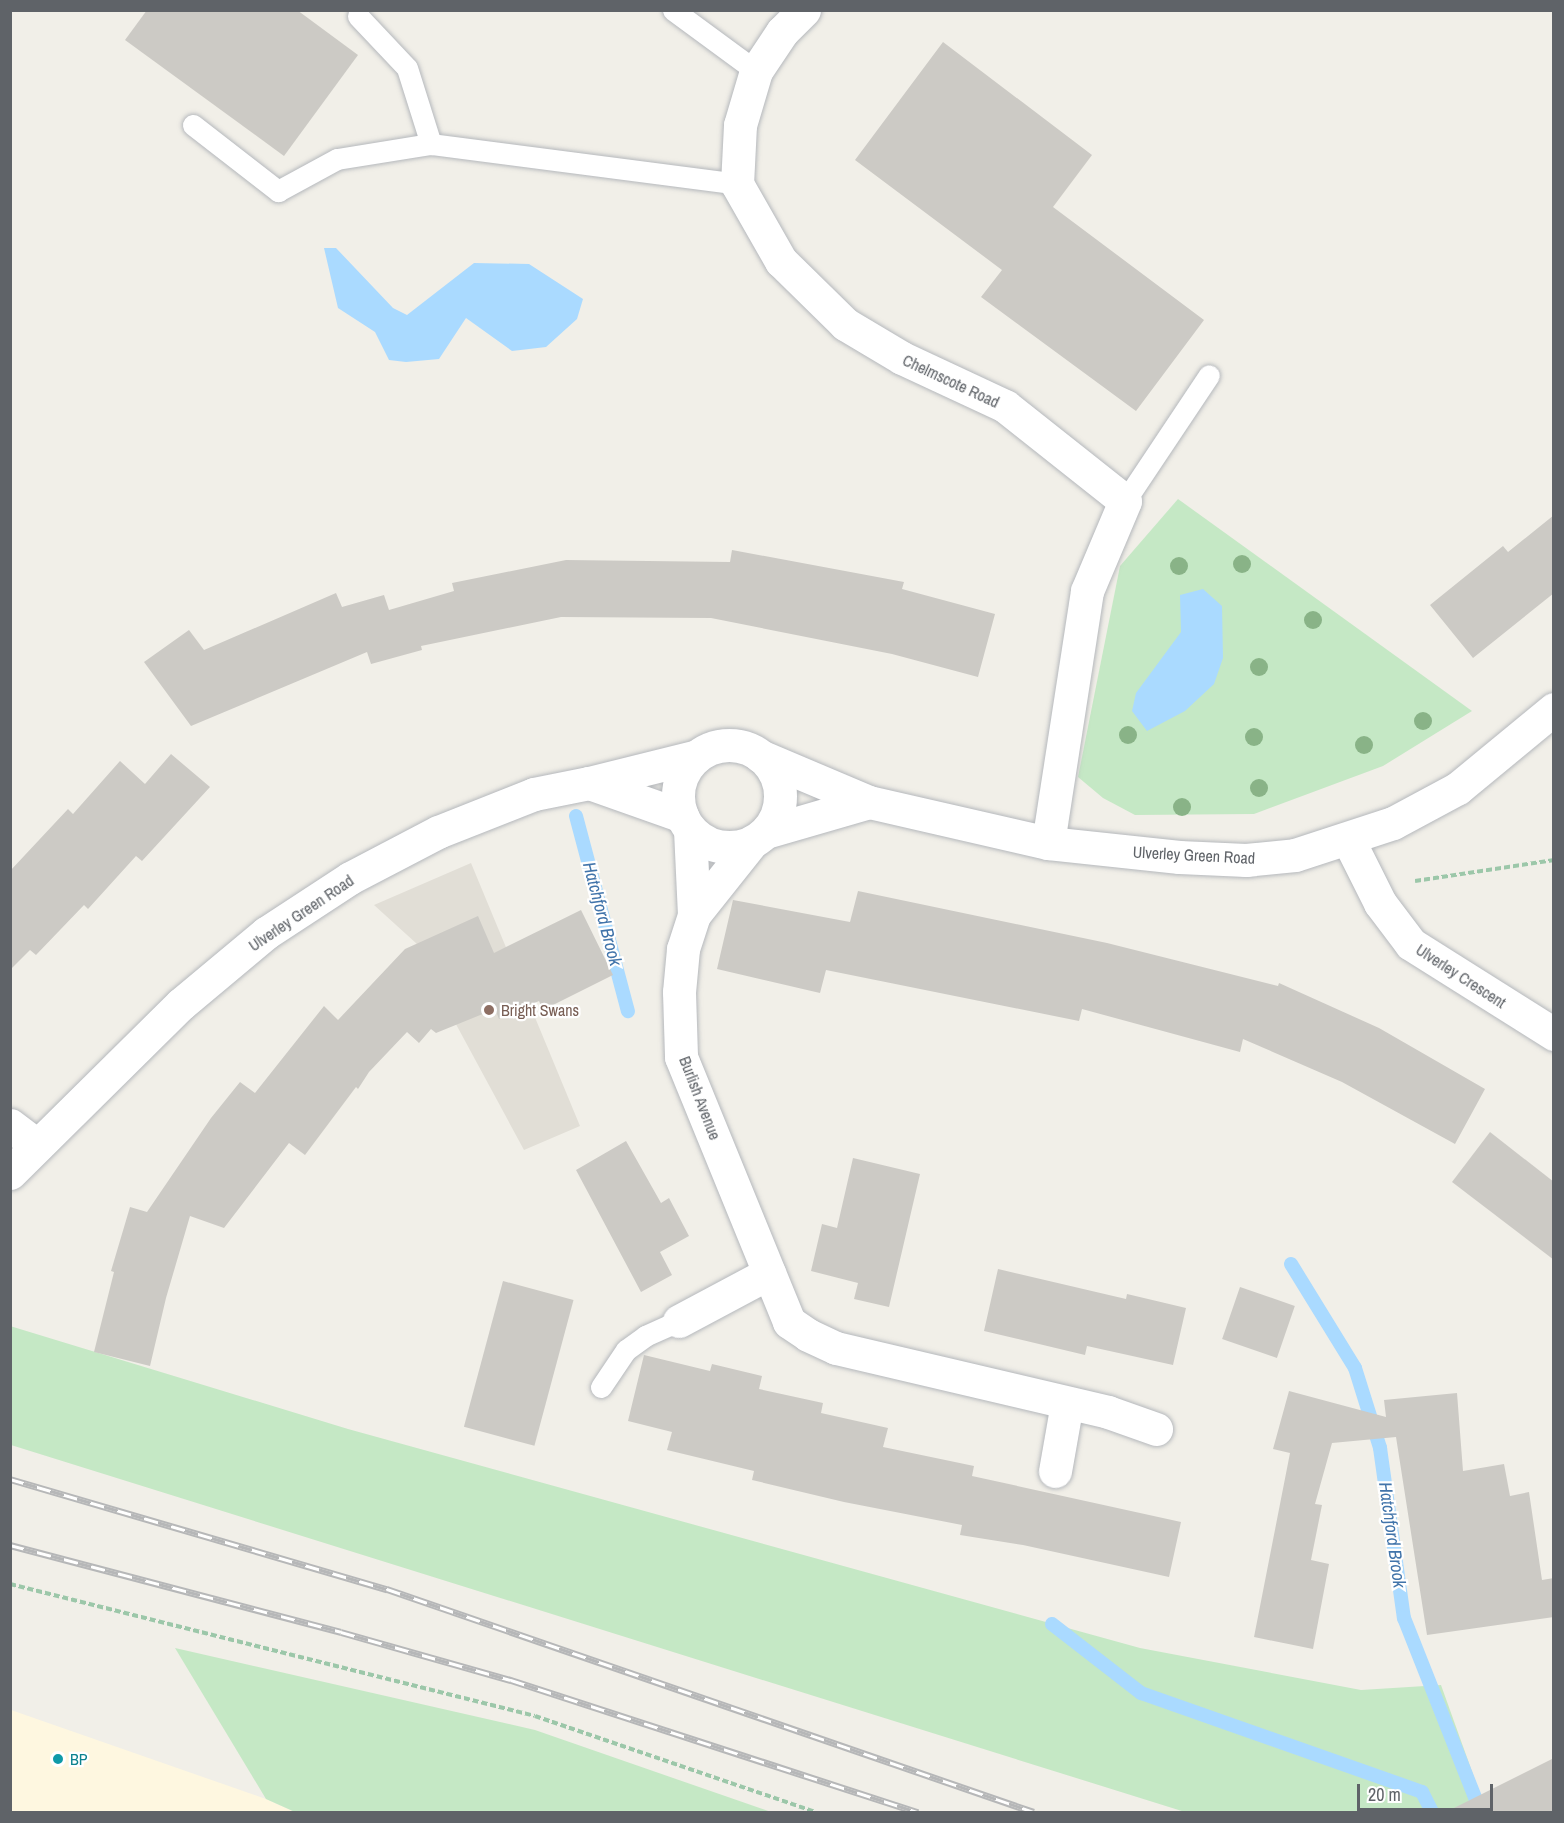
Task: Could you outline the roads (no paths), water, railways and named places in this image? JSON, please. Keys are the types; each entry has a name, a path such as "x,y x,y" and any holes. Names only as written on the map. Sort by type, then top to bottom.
{"street":[{"path":"737,184 740,125 756,71 782,32 804,10"},
{"name":"Chelmscote Road","path":"737,184 781,261 845,324 902,358 1005,406 1125,501"},
{"path":"1048,843 1087,591 1125,501"},
{"name":"Ulverley Green Road","path":"760,756 869,802 1048,843 1179,857 1246,860 1294,855 1393,823 1458,788 1554,709"},
{"path":"589,783 686,823 703,840 719,847 736,847 759,837 775,818 780,802 778,784 772,769 760,756 745,748 729,745 712,748 698,756 687,768 680,783 678,800 686,823"},
{"name":"Ulverley Green Road","path":"10,1173 182,1004 266,933 350,878 438,832 534,794 698,756"},
{"name":"Ulverley Green Road","path":"759,837 869,802"},
{"name":"Burlish Avenue","path":"686,823 694,915"},
{"name":"Burlish Avenue","path":"759,837 694,915 683,950 679,992 681,1057 789,1322 808,1335 836,1348 1108,1412 1156,1428"},
{"name":"Ulverley Crescent","path":"1348,839 1380,903 1411,944 1554,1034"},
{"path":"10,1125 38,1145"},
{"path":"679,1321 769,1273"},
{"path":"1056,1471 1068,1403"}],"lane":[{"path":"673,10 756,71"},
{"path":"358,16 407,68 431,144"},
{"path":"193,125 278,191 337,159 431,144 737,184"},
{"path":"1125,501 1209,375"},
{"path":"601,1387 626,1350 645,1336 679,1321"}],"water":[{"path":"324,248 336,248 393,308 407,315 474,263 529,264 583,299 577,319 546,347 512,351 466,318 439,359 406,362 389,360 375,332 338,308"},
{"path":"1203,589 1222,606 1223,658 1214,684 1185,711 1147,731 1132,711 1136,693 1181,632 1180,595"}],"waterway":[{"name":"Hatchford Brook","path":"576,816 628,1011"},
{"name":"Hatchford Brook","path":"1291,1264 1355,1368 1380,1448 1404,1618 1481,1812"},
{"path":"1052,1624 1141,1693 1422,1792 1432,1812"}],"railway":[{"path":"10,1479 387,1589 1034,1812"},
{"path":"10,1545 341,1632 511,1680 918,1812"}],"place":[{"name":"Bright Swans","path":"489,1010"},
{"name":"BP","path":"58,1759"}]}
